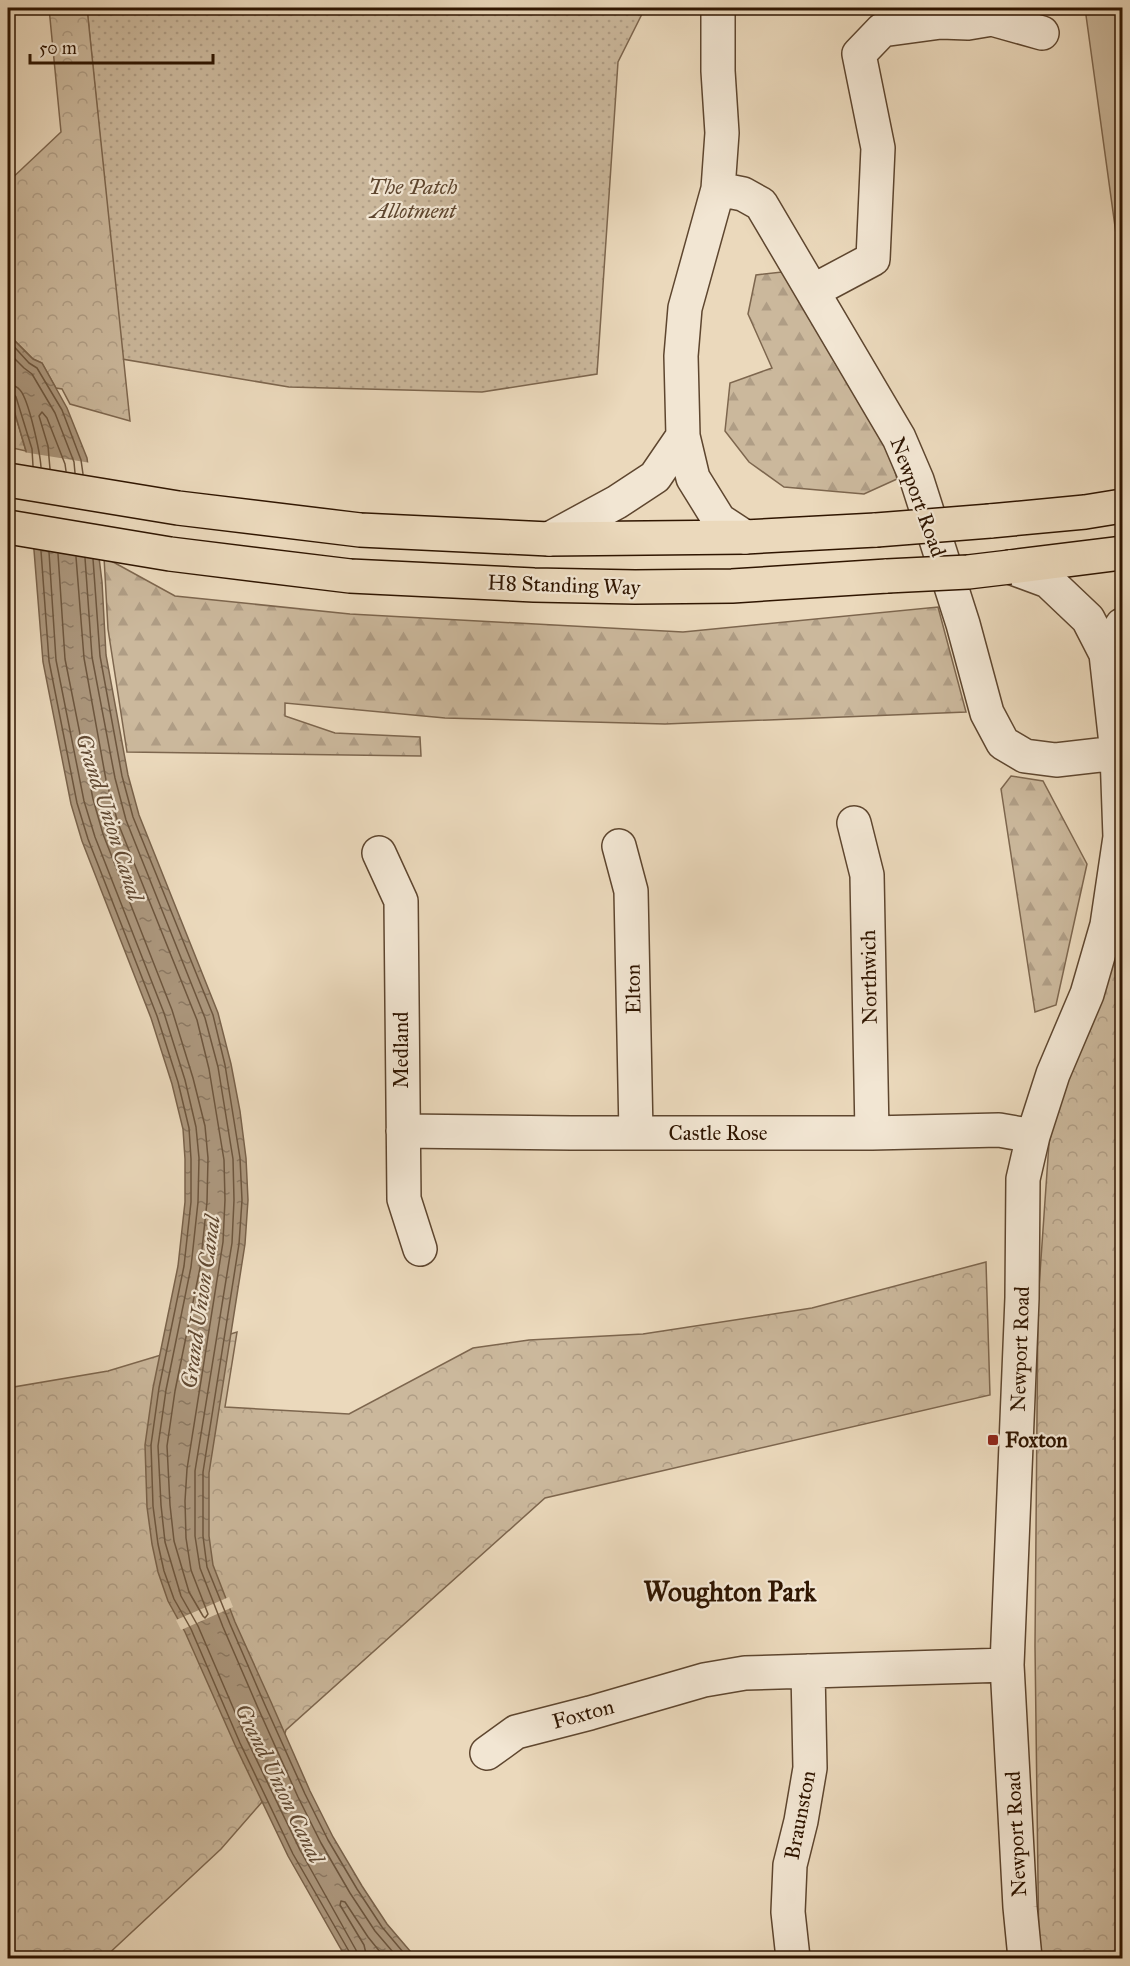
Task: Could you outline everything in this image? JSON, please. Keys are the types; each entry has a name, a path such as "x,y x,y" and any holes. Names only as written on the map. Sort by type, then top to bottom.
{"highway":[{"path":"8,480 178,508 360,530 549,539 745,537 876,530 1085,512 1122,506"},
{"name":"H8 Standing Way","path":"8,527 170,554 350,576 534,585 732,586 968,572 1122,553"}],"street":[{"path":"718,8 718,71 722,133 718,189 685,308 681,356 683,436 693,478 719,520 745,537"},
{"path":"813,291 873,258 878,148 859,54 882,30 940,22 968,23 992,19 1042,33"},
{"name":"Newport Road","path":"718,189 743,194 761,204 899,438 917,480 963,624 987,713 1003,743 1025,756 1056,760 1117,753"},
{"path":"549,539 617,502 655,477 683,436"},
{"path":"1010,567 1048,580 1088,619 1107,654"},
{"path":"1107,654 1122,625"},
{"name":"Newport Road","path":"1025,1959 1020,1907 1007,1665 1022,1298 1023,1187 1033,1136 1053,1074 1088,994 1107,925 1120,837 1117,753 1107,654"},
{"name":"Northwich","path":"855,823 867,875 872,1133"},
{"name":"Elton","path":"619,846 631,891 636,1133"},
{"name":"Medland","path":"379,853 401,901 404,1199 420,1249"},
{"name":"Castle Rose","path":"403,1131 872,1133 999,1130 1033,1136"},
{"name":"Foxton","path":"487,1753 516,1732 704,1680 745,1673 1007,1665"},
{"name":"Braunston","path":"793,1959 788,1912 790,1865 801,1821 810,1768 808,1671"}],"green space":[{"path":"49,8 87,8 130,421 70,404 62,389 56,388 42,363 33,359 14,340 8,329 8,182 61,132"},
{"name":"The Patch Allotment","path":"87,8 645,8 618,62 597,374 482,392 289,387 122,359"},
{"path":"1085,8 1122,8 1122,270 1121,270"},
{"path":"782,272 886,438 897,479 864,494 784,487 749,462 725,431 730,383 772,368 748,314 756,275"},
{"path":"8,390 26,451 8,447"},
{"path":"104,557 175,596 350,614 683,632 938,607 966,712 665,724 445,718 285,703 285,716 335,733 420,737 421,756 127,752 108,629"},
{"path":"1011,776 1043,781 1087,864 1056,1005 1035,1012 1001,789"},
{"path":"1122,937 1122,1958 1039,1958 1035,1646 1038,1302 1049,1143 1061,1094"},
{"path":"986,1262 990,1395 545,1498 286,1730 262,1802 221,1849 104,1958 8,1958 8,1388 108,1371 237,1332 225,1407 349,1414 473,1348 529,1340 643,1334 812,1308"}],"water":[{"name":"Grand Union Canal","path":"8,329 14,340 33,359 42,363 67,408 87,458 102,582 106,655 128,775 139,815 218,1013 240,1111 248,1200 245,1244 209,1473 209,1536 213,1565 235,1622 310,1791 333,1837 387,1924 416,1958 346,1958 288,1856 185,1632 168,1601 158,1572 147,1507 145,1445 153,1388 178,1266 185,1202 183,1129 172,1084 151,1018 82,841 71,804 43,662 26,451 8,390"}],"pier":[{"path":"23,452 91,463 102,559 31,545"},
{"path":"229,1597 233,1607 181,1630 176,1620"}],"place":[{"name":"Foxton","path":"993,1440"}],"district":[{"name":"Woughton Park","path":"730,1592"}]}
